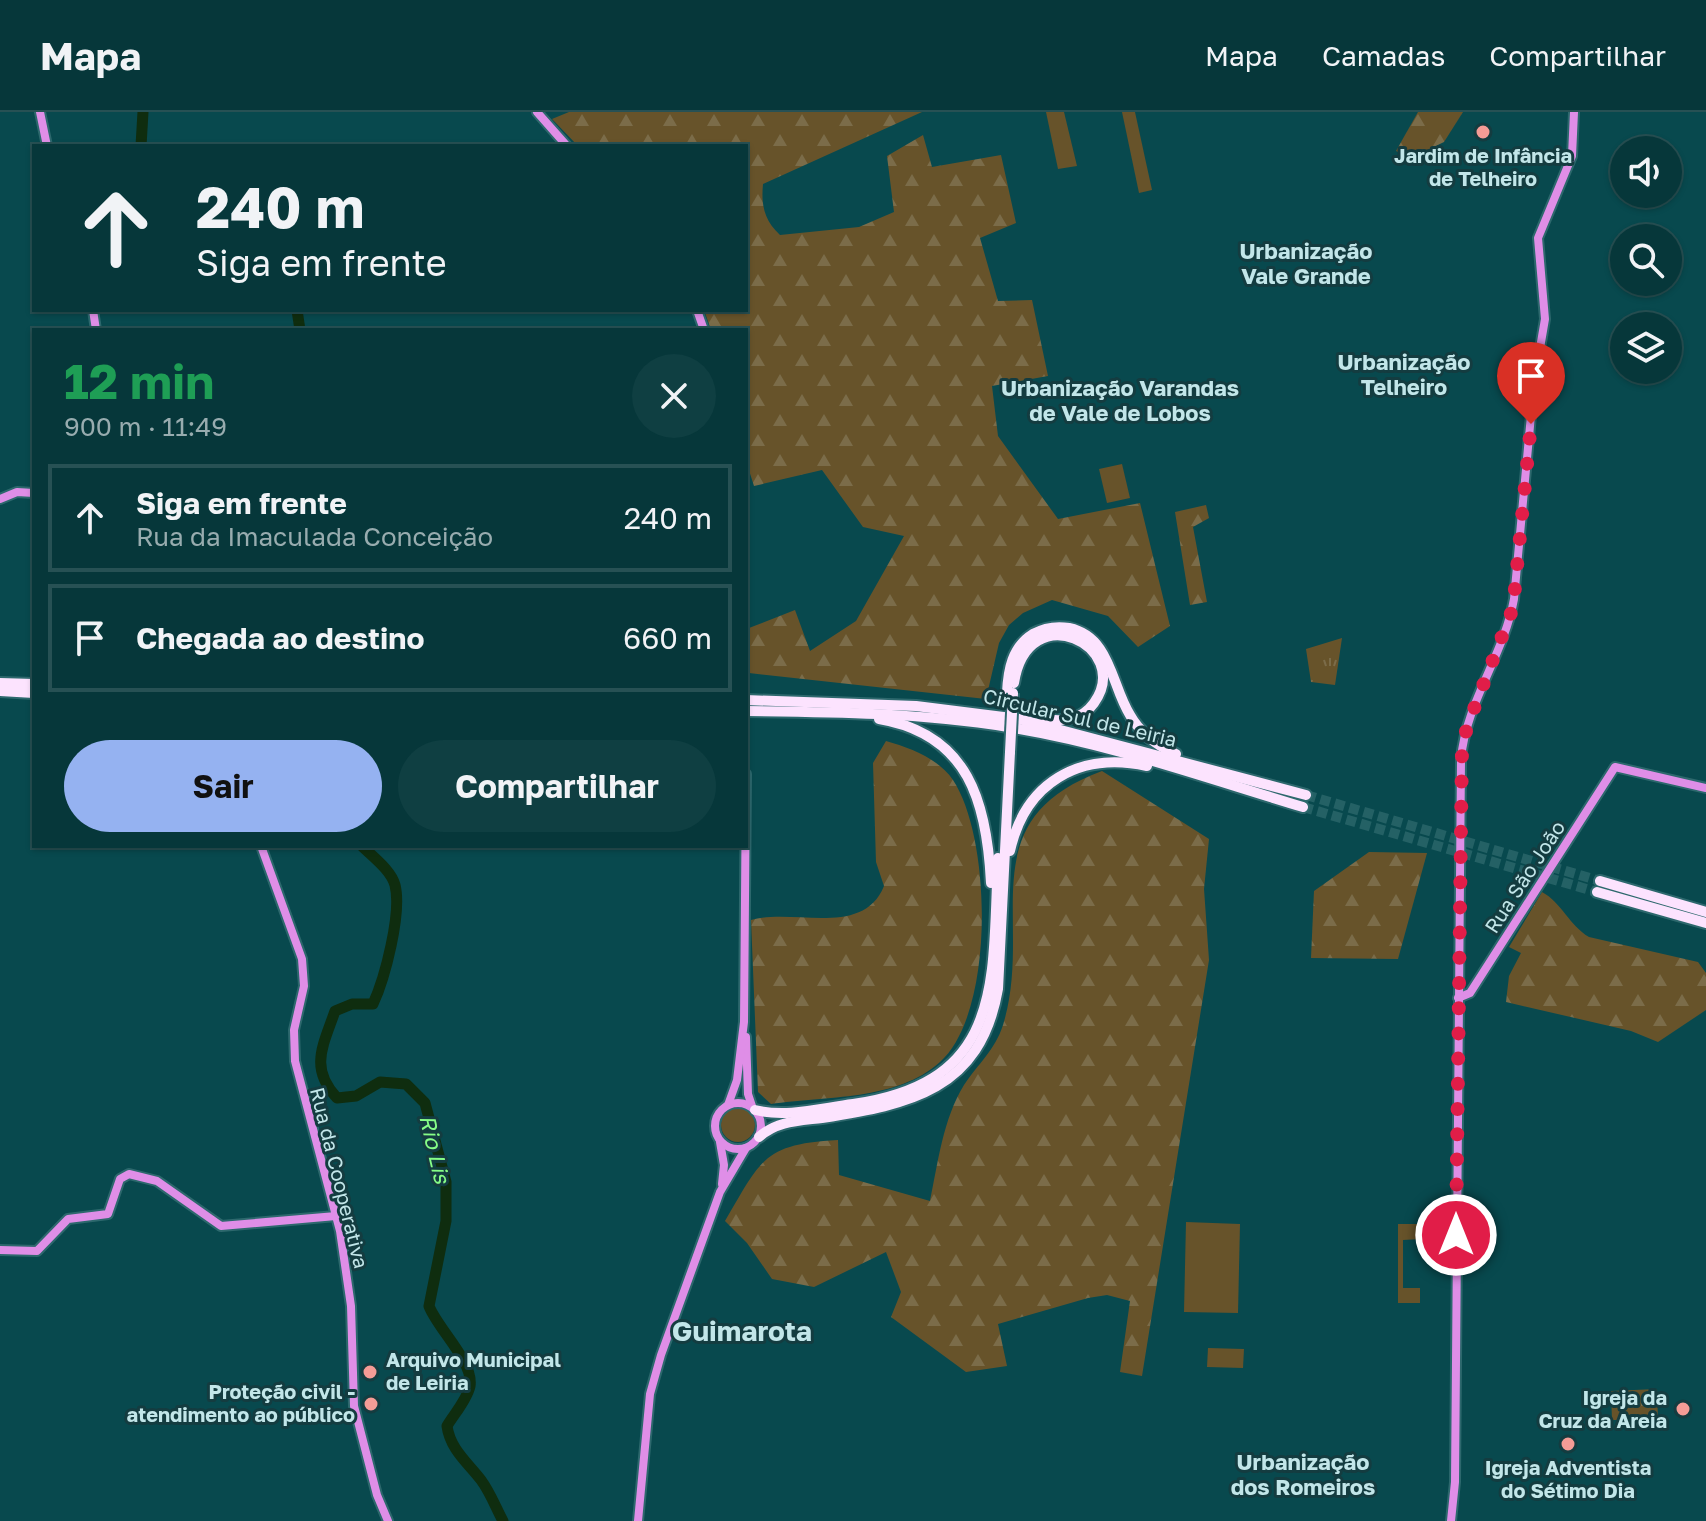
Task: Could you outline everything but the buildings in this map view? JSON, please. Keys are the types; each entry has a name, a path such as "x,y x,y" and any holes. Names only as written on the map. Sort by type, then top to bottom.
{"highway":[{"path":"754,1108 785,1113 890,1098 919,1088 962,1054 982,1019 989,985 1011,662 1023,642 1045,629 1072,629 1088,636 1102,650 1125,707 1142,730 1167,750 1216,769"},
{"path":"1010,693 1024,653 1049,636 1079,639 1089,647 1101,667 1099,694 1082,715 1061,721 1019,719"},
{"path":"0,683 32,684"},
{"path":"0,691 32,693"},
{"name":"Circular Sul de Leiria","path":"748,700 846,714 910,715 1011,727 1178,769 1303,807"},
{"name":"Circular Sul de Leiria","path":"748,711 791,706 916,706 1019,719 1306,795"},
{"path":"846,714 912,727 939,743 961,764 975,790 985,822 994,916"},
{"path":"759,1137 781,1123 902,1104 937,1088 962,1068 982,1041 995,1007 1005,872 1007,752"},
{"path":"1005,872 1021,816 1036,795 1056,777 1082,765 1107,761 1178,769"},
{"path":"1706,912 1598,886 1706,923"}],"main road":[{"path":"40,112 47,144"},
{"path":"537,112 565,144"},
{"path":"1451,1521 1455,1466 1462,749 1514,599 1534,383 1545,319 1538,238 1572,156 1574,112"},
{"path":"2,498 32,496"},
{"name":"Rua São João","path":"1458,998 1470,993 1615,767 1706,788"},
{"name":"Rua da Cooperativa","path":"262,848 302,959 304,986 294,1030 295,1061 336,1216 351,1306 354,1406 377,1495 388,1521"},
{"path":"720,1192 746,1148 759,1137 761,1120 748,1094 744,1022 745,848"},
{"path":"638,1521 650,1394 720,1192 724,1165 715,1122 728,1105 737,1080 744,1022"},
{"path":"728,1105 741,1102 754,1108"},
{"path":"718,1138 728,1147 746,1148"},
{"path":"0,1250 37,1251 68,1219 106,1216 120,1179 131,1174 157,1181 221,1226 336,1216"}],"green space":[{"path":"569,112 922,112 763,184 765,212 780,235 859,227 894,212 887,156 923,135 932,167 1001,155 1016,223 980,238 998,301 1032,300 1048,376 992,386 998,436 1058,519 1140,503 1170,626 1138,647 1108,616 1052,600 1023,613 1009,625 999,643 986,699 749,673 749,628 795,610 810,651 856,621 904,536 863,527 822,470 754,486 748,467 748,328 710,328 705,312 748,312 748,144 576,144 552,119"},
{"path":"1046,112 1064,112 1077,166 1058,169"},
{"path":"1122,112 1135,112 1152,190 1139,193"},
{"path":"1418,112 1463,112 1444,142 1411,158 1396,151"},
{"path":"1122,464 1130,498 1107,503 1099,469"},
{"path":"1206,505 1209,518 1193,527 1207,602 1190,605 1175,512"},
{"path":"1342,638 1335,685 1311,682 1306,649"},
{"path":"886,741 914,751 940,766 953,780 966,807 981,882 979,967 971,1006 958,1038 940,1062 923,1075 903,1084 860,1095 771,1104 758,1092 751,920 844,916 860,912 874,902 884,886 876,862 873,763"},
{"path":"1102,771 1209,839 1204,889 1209,960 1142,1376 1120,1372 1130,1301 1107,1295 998,1324 1007,1366 966,1372 891,1317 901,1292 886,1252 814,1287 772,1279 747,1243 725,1221 747,1183 767,1159 779,1151 813,1142 838,1140 839,1175 930,1201 951,1112 964,1085 991,1049 1003,1025 1011,986 1014,878 1020,846 1034,817 1060,792"},
{"path":"1369,852 1427,853 1398,959 1311,958 1314,891"},
{"path":"1542,892 1589,937 1698,962 1706,973 1706,1010 1658,1042 1631,1031 1506,1002 1509,976 1521,953 1509,947"},
{"path":"738,1108 750,1113 755,1125 750,1137 738,1142 726,1137 721,1125 726,1113"},
{"path":"1186,1222 1240,1224 1238,1313 1184,1312"},
{"path":"1398,1224 1421,1224 1421,1239 1403,1240 1403,1288 1420,1288 1420,1303 1398,1303"},
{"path":"1208,1348 1244,1349 1243,1368 1207,1367"},
{"path":"1657,1389 1658,1420 1612,1420 1611,1391"}],"waterway":[{"name":"Rio Lis","path":"141,144 143,112"},
{"name":"Rio Lis","path":"297,312 300,328"},
{"name":"Rio Lis","path":"364,848 386,869 395,885 397,897 391,945 373,1004 352,1004 335,1011 321,1056 323,1077 337,1098 356,1096 380,1082 406,1084 425,1103 446,1182 446,1221 429,1306 461,1356 470,1377 466,1396 447,1426 456,1449 484,1485 503,1521"}],"tunnel":[{"path":"1306,795 1600,881"},
{"path":"1303,807 1597,892"}],"place":[{"name":"Jardim de Infância de Telheiro","path":"1483,132"},
{"name":"Arquivo Municipal de Leiria","path":"370,1372"},
{"name":"Proteção civil - atendimento ao público","path":"371,1404"},
{"name":"Igreja da Cruz da Areia","path":"1683,1409"},
{"name":"Igreja Adventista do Sétimo Dia","path":"1568,1444"}],"district":[{"name":"Urbanização Vale Grande","path":"1306,264"},
{"name":"Urbanização Telheiro","path":"1404,374"},
{"name":"Urbanização Varandas de Vale de Lobos","path":"1120,400"},
{"name":"Guimarota","path":"742,1331"},
{"name":"Urbanização dos Romeiros","path":"1303,1474"}],"route":[{"path":"1456,1235 1459,778 1467,727 1513,608 1531,424"}]}
